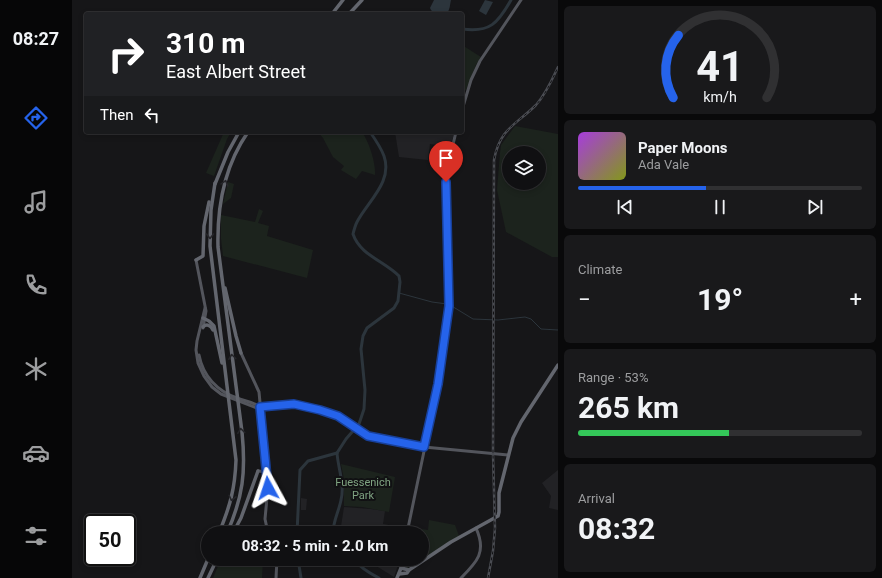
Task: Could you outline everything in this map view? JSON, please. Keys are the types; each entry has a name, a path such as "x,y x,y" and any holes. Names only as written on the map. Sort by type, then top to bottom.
{"highway":[{"path":"334,12 343,0"},
{"path":"351,12 362,0"},
{"path":"196,260 202,256 204,226 210,197 228,152 238,134"},
{"path":"230,526 241,495 244,460 220,263 218,231 221,201 233,160 247,134"},
{"path":"215,183 211,210 210,246 236,455 236,478 233,494 222,526"},
{"path":"220,263 241,353"},
{"path":"204,318 212,324 227,380"},
{"path":"203,327 207,325 210,326 215,333"},
{"path":"397,577 406,574 409,570 451,542 495,518 499,513 499,493 508,455 517,429 558,365"},
{"path":"237,526 258,471"},
{"path":"200,578 205,566"},
{"path":"208,578 214,566"},
{"path":"397,577 401,568 409,570"}],"main road":[{"path":"464,103 471,80 480,61 521,0"},
{"path":"407,526 438,384 449,305 446,191 447,169 456,134"},
{"path":"196,260 205,308 198,350 206,375 215,386 224,393 260,407"},
{"path":"204,318 198,337 196,350 198,363 204,376 212,387 221,394 257,408 294,404 334,414 363,434 370,437 424,447 508,455"},
{"path":"241,353 259,392 268,488 265,519 266,526"},
{"path":"258,471 267,472"},
{"path":"461,578 477,562 481,542 476,528"},
{"path":"276,578 277,566"}],"shaded area":[{"path":"434,0 451,0 448,12 433,12 430,8"},
{"path":"485,0 493,2 486,15 479,11"},
{"path":"395,134 454,134 450,147 430,144 428,160 399,157"},
{"path":"558,470 558,510 549,508 551,496 542,483"},
{"path":"301,498 307,499 306,510 301,510"},
{"path":"344,507 385,511 383,524 394,526 341,526"},
{"path":"376,566 398,566 394,577"}],"green space":[{"path":"464,46 481,57 476,65 466,90 464,90"},
{"path":"515,126 558,134 558,257 552,257 506,232 497,190 501,145"},
{"path":"223,134 230,134 214,176 206,173"},
{"path":"320,134 363,134 372,153 375,175 362,171 356,179 341,170 344,166 333,157"},
{"path":"228,182 234,184 231,198 223,204"},
{"path":"259,209 263,211 258,223 269,226 267,236 313,250 307,278 223,256 221,215 255,222"},
{"name":"Fuessenich Park","path":"341,464 395,477 389,512 362,507 344,506 344,479"},
{"path":"429,520 455,525 459,536 429,555"},
{"path":"218,566 263,566 262,578 213,578"}],"waterway":[{"path":"464,29 480,29 492,25 502,15 511,0"},
{"path":"337,453 346,439 359,424 364,409 365,390 361,349 363,336 367,328 394,308 398,301 400,282 399,276 367,253 356,241 353,234 357,222 378,191 385,174 386,165 384,156 371,134"},
{"path":"399,293 432,302 447,304"},
{"path":"450,305 473,319 498,320 525,317 531,319 541,329 558,330"},
{"path":"297,526 300,470 308,461 337,453"},
{"path":"334,526 342,494 342,482 337,453"},
{"path":"299,566 301,578"},
{"path":"360,566 379,578"}],"railway":[{"path":"488,578 493,551 495,528 493,454 494,160 500,141 510,128 540,101 558,67"}],"route":[{"path":"268,488 260,407 294,404 320,410 338,416 368,436 402,444 424,447 438,384 449,306 446,182"}]}
